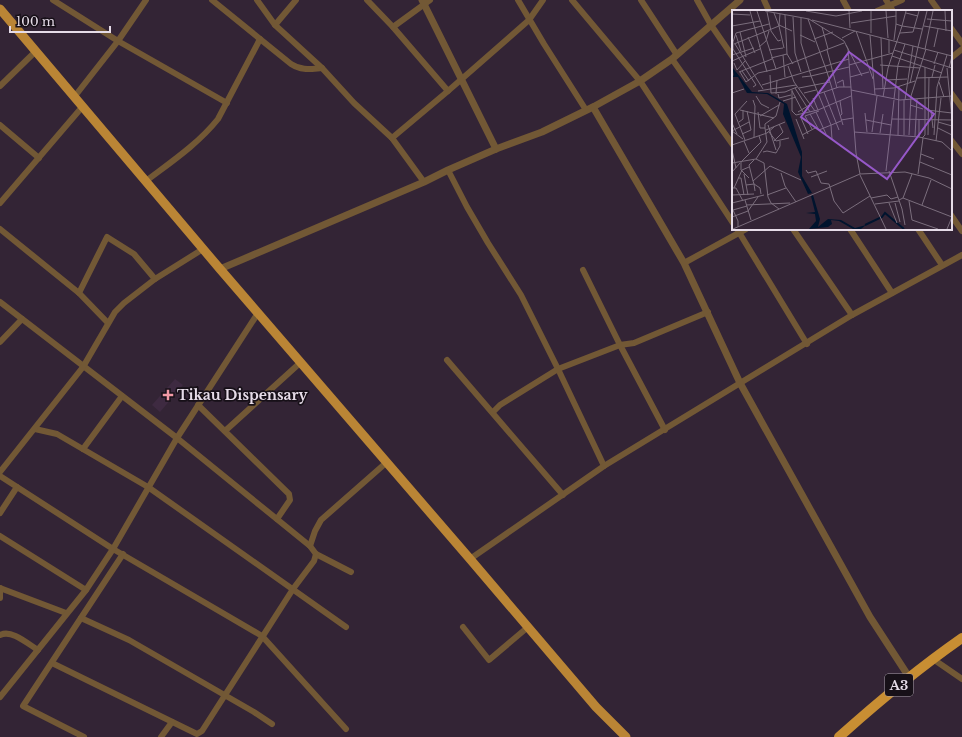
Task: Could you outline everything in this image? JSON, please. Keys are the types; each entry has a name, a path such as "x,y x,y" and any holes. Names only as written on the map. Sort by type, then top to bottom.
{"highway":[{"name":"A3","path":"839,737 872,707 962,638"}],"main road":[{"path":"0,9 220,269 596,707 626,737"}],"street":[{"path":"53,0 118,41 227,103"},
{"path":"74,96 118,41 146,0"},
{"path":"212,0 297,68 304,70 322,68"},
{"path":"256,0 275,25 322,68 354,103 392,138 424,182"},
{"path":"275,25 296,0"},
{"path":"367,0 393,27 448,91"},
{"path":"518,0 529,20 590,108 684,263 740,383 870,617 910,677"},
{"path":"392,138 529,20 543,0"},
{"path":"572,0 640,81 732,222"},
{"path":"641,0 674,57 732,144"},
{"path":"697,0 711,26 732,56"},
{"path":"220,269 424,182 496,148 542,132 590,108 640,81 674,57 740,0"},
{"path":"764,0 769,10"},
{"path":"843,0 848,10"},
{"path":"886,0 892,9 902,0"},
{"path":"931,0 938,10"},
{"path":"393,27 425,1 461,79 496,148"},
{"path":"952,29 962,43"},
{"path":"146,181 193,145 218,119 260,39"},
{"path":"952,57 962,49"},
{"path":"0,86 36,51"},
{"path":"952,93 962,108"},
{"path":"0,203 83,106"},
{"path":"0,125 39,158"},
{"path":"952,141 962,154"},
{"path":"448,170 488,243 521,295 604,466"},
{"path":"952,216 962,231"},
{"path":"0,229 79,293 108,323"},
{"path":"794,230 852,315"},
{"path":"851,230 892,293"},
{"path":"919,230 942,265"},
{"path":"684,263 738,231 806,344"},
{"path":"79,293 107,237 134,254 155,279"},
{"path":"0,472 35,430 83,367 115,312 124,303 155,279 203,249"},
{"path":"470,559 604,466 852,315 962,255"},
{"path":"583,270 620,345 665,430"},
{"path":"0,302 177,438 310,546 316,554 351,572"},
{"path":"492,412 500,405 558,369 620,345 634,343 708,312"},
{"path":"1,693 86,590 113,549 177,438 258,313"},
{"path":"0,342 22,319"},
{"path":"447,360 563,495"},
{"path":"225,431 301,362"},
{"path":"83,450 122,396"},
{"path":"198,405 289,494 290,500 277,519"},
{"path":"35,430 57,434 148,487 346,627"},
{"path":"310,546 315,531 321,520 387,462"},
{"path":"0,476 113,549 262,636 346,730"},
{"path":"0,514 17,487"},
{"path":"0,536 86,590"},
{"path":"84,737 24,706 123,554"},
{"path":"52,662 197,734 202,731 262,636 293,589 314,561 316,554"},
{"path":"0,598 0,588 66,613"},
{"path":"81,618 129,640 224,694 272,724"},
{"path":"463,627 489,660 528,627"},
{"path":"0,635 4,633 13,635 38,650"},
{"path":"933,659 962,679"},
{"path":"161,737 172,722"}],"shaded area":[{"name":"Tikau Dispensary","path":"175,379 183,385 160,412 152,405"}],"place":[{"name":"Tikau Dispensary","path":"168,395"}]}
